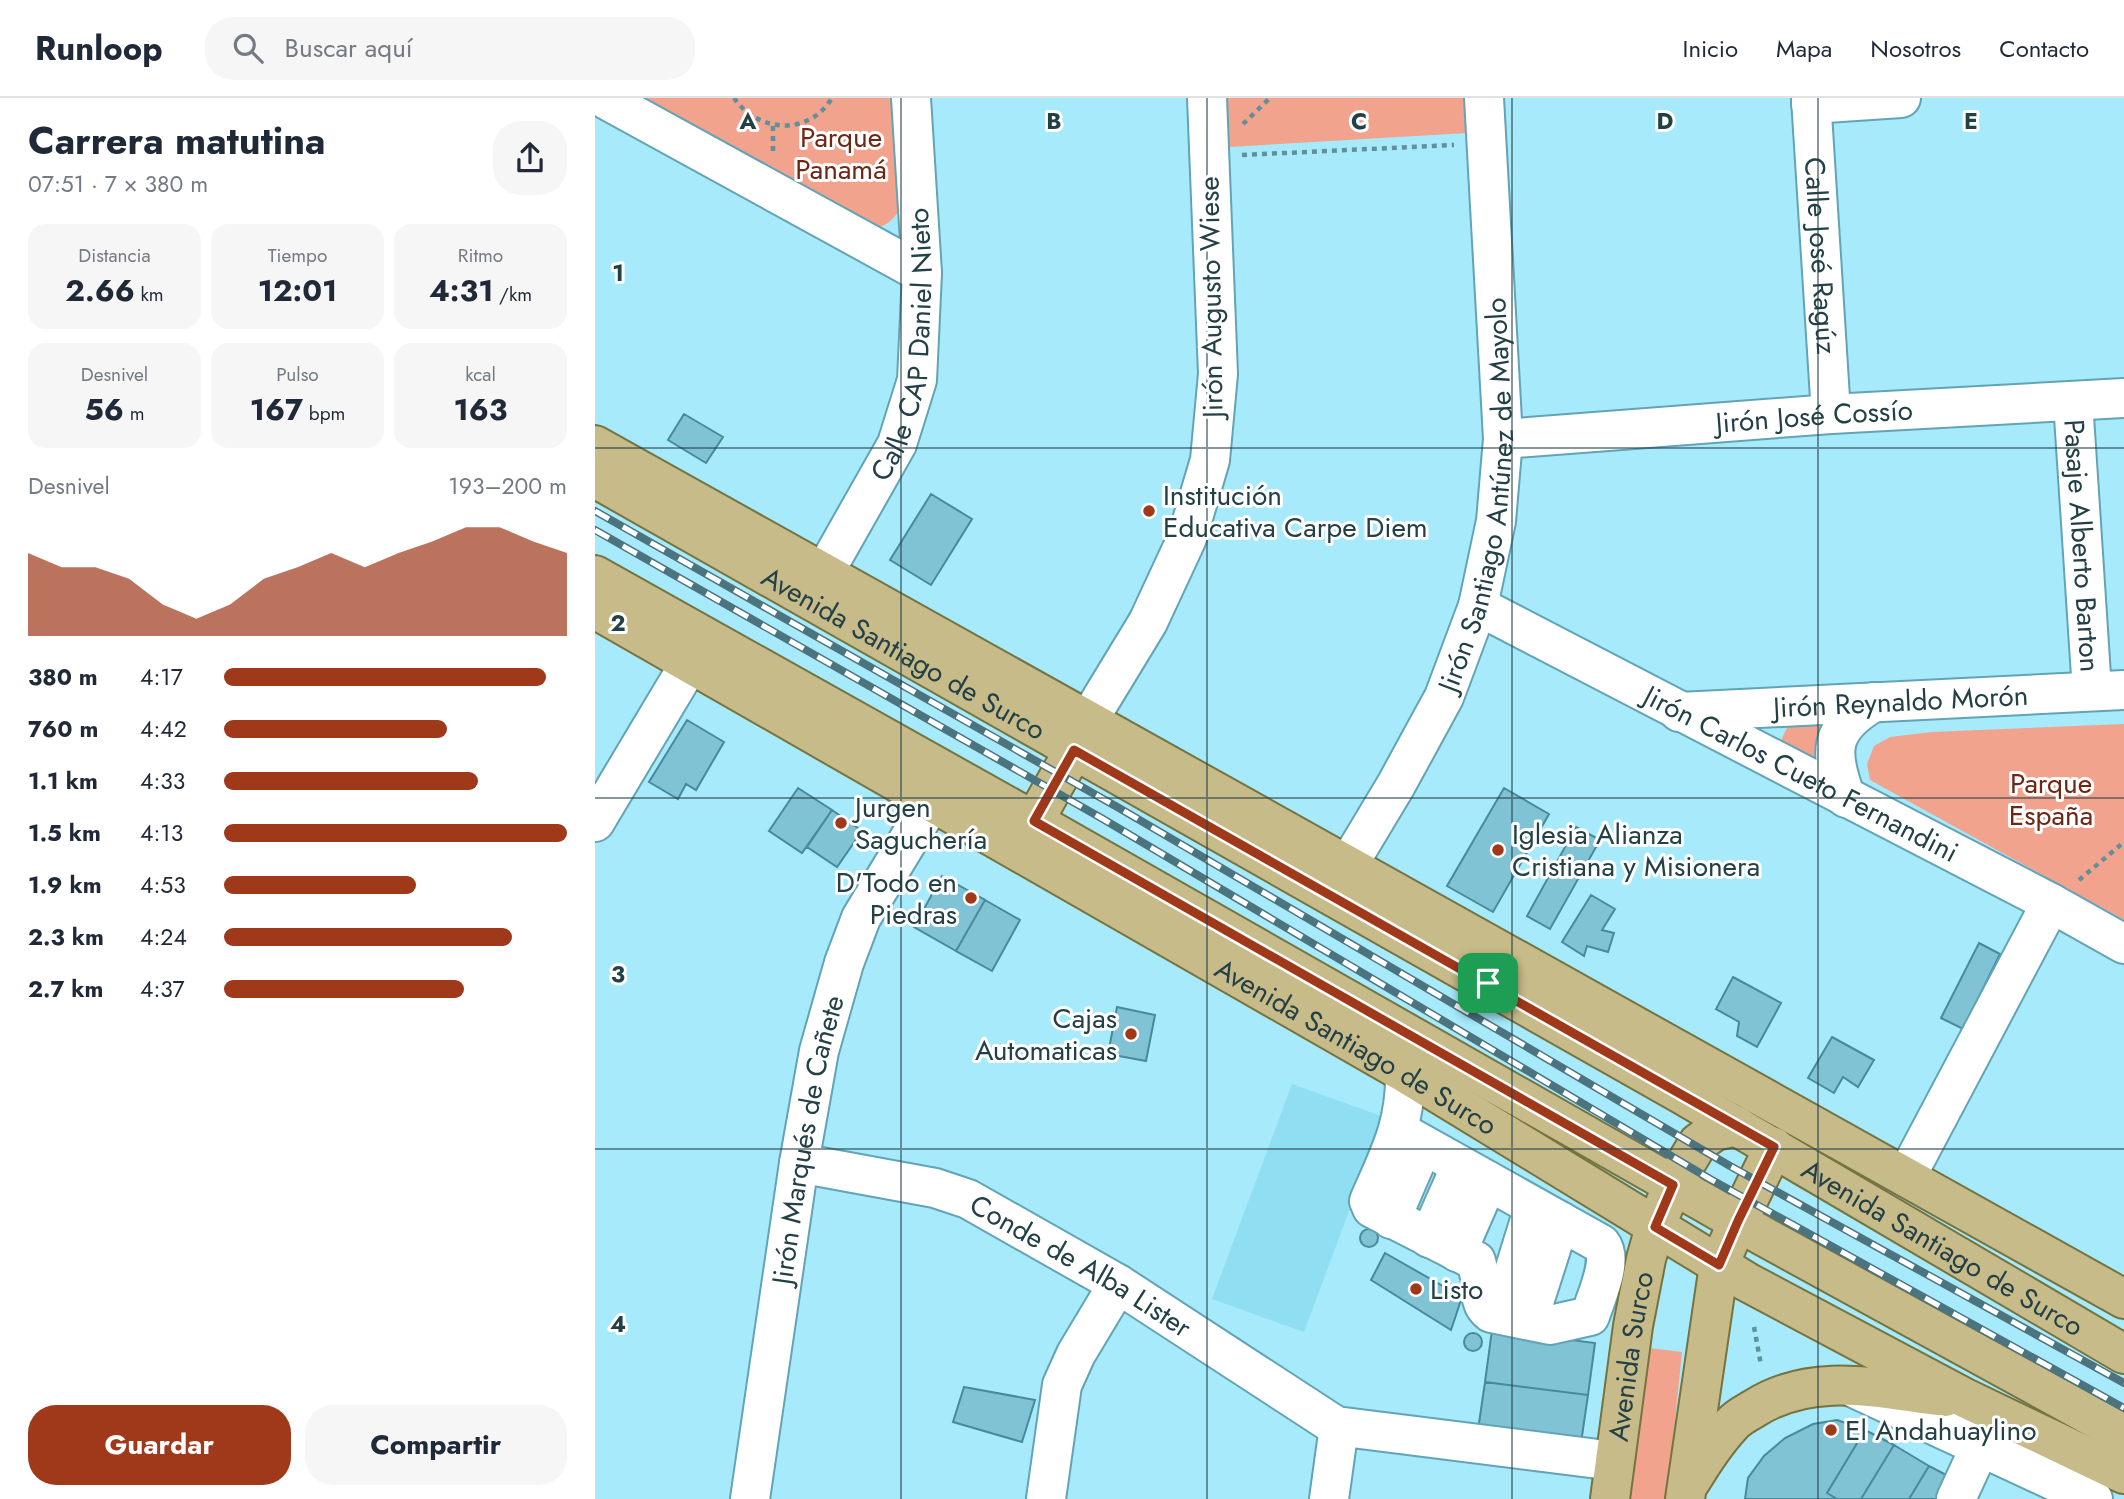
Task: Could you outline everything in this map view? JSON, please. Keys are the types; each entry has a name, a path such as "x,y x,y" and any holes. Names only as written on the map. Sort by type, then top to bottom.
{"main road":[{"name":"Avenida Santiago de Surco","path":"595,445 824,573 1082,735 1488,983 1774,1147 2124,1354"},
{"name":"Avenida Santiago de Surco","path":"595,478 1082,735 1348,864 2124,1300"},
{"name":"Avenida Santiago de Surco","path":"595,575 1034,821 1673,1185 2124,1434"},
{"name":"Avenida Santiago de Surco","path":"595,610 1405,1073 1616,1204 1650,1243 1719,1265 1967,1399 2124,1474"},
{"path":"1034,821 1082,735"},
{"path":"1409,898 1488,983"},
{"name":"Avenida Surco","path":"1610,1499 1633,1326 1650,1243 1673,1185 1698,1143 1715,1130 1737,1126"},
{"path":"1685,1494 1719,1265 1774,1147"},
{"path":"1685,1494 1709,1452 1734,1422 1775,1396 1813,1385 1848,1385 1967,1399"}],"street":[{"path":"603,98 922,273"},
{"name":"Calle CAP Daniel Nieto","path":"824,573 897,444 917,380 922,273 911,98"},
{"name":"Jirón Augusto Wiese","path":"1082,735 1148,622 1187,538 1210,460 1218,374 1207,98"},
{"name":"Jirón Santiago Antúnez de Mayolo","path":"1348,864 1396,785 1444,697 1478,606 1496,521 1503,439 1484,98"},
{"path":"1811,101 1901,98"},
{"name":"Calle José Ragúz","path":"1811,101 1831,414"},
{"name":"Jirón José Cossío","path":"1503,439 1831,414 2124,398"},
{"name":"Pasaje Alberto Barton","path":"2073,401 2108,690"},
{"name":"Jirón Carlos Cueto Fernandini","path":"1478,606 1846,798 2064,892 2124,944"},
{"path":"595,822 690,663"},
{"name":"Jirón Reynaldo Morón","path":"1679,712 2108,690"},
{"path":"1846,798 1835,769 1838,737 1854,713 1874,702"},
{"name":"Jirón Marqués de Cañete","path":"750,1499 799,1163 819,1051 843,963 861,918 932,801"},
{"path":"1906,1177 2064,892"},
{"path":"1405,1073 1411,1138 1369,1201 1372,1208 1476,1261 1508,1292 1633,1326"},
{"path":"1411,1138 1573,1232 1650,1243"},
{"name":"Conde de Alba Lister","path":"799,1163 935,1188 968,1199 1118,1284 1337,1428"},
{"path":"1443,1245 1475,1174"},
{"path":"1590,1316 1550,1325 1491,1313 1484,1308 1482,1300 1508,1292 1573,1232 1616,1204"},
{"path":"1573,1232 1590,1316"},
{"path":"1046,1499 1062,1385 1076,1354 1118,1284"},
{"path":"1848,1385 2093,1499"},
{"path":"1329,1499 1337,1428 1614,1461"},
{"path":"1956,1499 1992,1452"},
{"path":"1982,1499 1992,1452"}],"path":[{"path":"734,98 742,110 758,121 776,126 795,125 813,119 832,98"},
{"path":"1210,156 1486,143"},
{"path":"2064,892 2124,842"}],"shaded area":[{"path":"1292,1084 1384,1117 1304,1332 1212,1299"}],"green space":[{"name":"Parque Panamá","path":"643,98 894,98 898,212 883,226 863,229"},
{"path":"1227,98 1465,98 1467,133 1229,147"},
{"path":"1813,720 1823,730 1818,756 1813,760 1783,746 1782,738 1788,726"},
{"name":"Parque España","path":"2124,724 2124,920 1870,780 1867,764 1874,746 1890,737 1932,732"},
{"path":"1649,1348 1682,1352 1667,1499 1631,1499"}],"building":[{"path":"684,414 723,437 706,463 668,440"},
{"path":"931,494 972,519 931,585 890,560"},
{"path":"687,720 724,742 696,790 686,784 678,799 649,782"},
{"path":"798,788 832,810 802,853 769,831"},
{"name":"Iglesia Alianza Cristiana y Misionera","path":"1504,788 1549,814 1493,912 1447,886"},
{"path":"832,810 862,831 837,867 807,847"},
{"path":"1576,827 1600,840 1550,929 1527,916"},
{"path":"942,876 985,900 956,951 914,927"},
{"path":"1591,895 1615,909 1602,930 1614,933 1608,952 1587,946 1584,956 1562,942"},
{"path":"985,900 1020,920 992,971 956,951"},
{"path":"1979,943 2000,954 1963,1029 1941,1018"},
{"path":"1733,977 1781,1003 1757,1047 1737,1036 1739,1022 1716,1009"},
{"name":"Cajas Automaticas","path":"1117,1007 1155,1015 1146,1061 1108,1054"},
{"path":"1832,1037 1874,1060 1858,1087 1843,1077 1834,1093 1808,1078"},
{"path":"1369,1229 1375,1232 1378,1238 1375,1244 1369,1247 1363,1244 1360,1238 1363,1232"},
{"name":"Listo","path":"1385,1253 1462,1297 1451,1330 1371,1280"},
{"path":"1492,1330 1595,1343 1588,1395 1485,1382"},
{"path":"1469,1333 1477,1333 1482,1342 1480,1349 1469,1351 1464,1346 1464,1338"},
{"path":"1485,1382 1588,1395 1581,1443 1478,1430"},
{"path":"964,1387 1035,1400 1022,1442 953,1422"},
{"path":"1837,1420 1865,1430 1827,1493 1837,1499 1745,1499 1748,1478 1764,1456 1785,1438 1813,1424"},
{"path":"1865,1430 1894,1445 1861,1499 1837,1499 1827,1493"},
{"path":"1894,1445 1929,1466 1909,1499 1861,1499"},
{"path":"1929,1466 1952,1478 1939,1499 1909,1499"}],"railway":[{"path":"595,511 1119,808 1730,1166 2124,1383"},
{"path":"595,530 1103,819 1710,1179 2124,1408"}],"place":[{"name":"Institución Educativa Carpe Diem","path":"1149,511"},
{"name":"Jurgen Saguchería","path":"841,823"},
{"name":"Iglesia Alianza Cristiana y Misionera","path":"1498,850"},
{"name":"D'Todo en Piedras","path":"971,898"},
{"name":"Cajas Automaticas","path":"1131,1034"},
{"name":"Listo","path":"1416,1289"},
{"name":"El Andahuaylino","path":"1831,1430"}],"route":[{"path":"1074,750 1488,983 1774,1147 1719,1265 1655,1227 1673,1185 1034,821 1074,750"}]}
